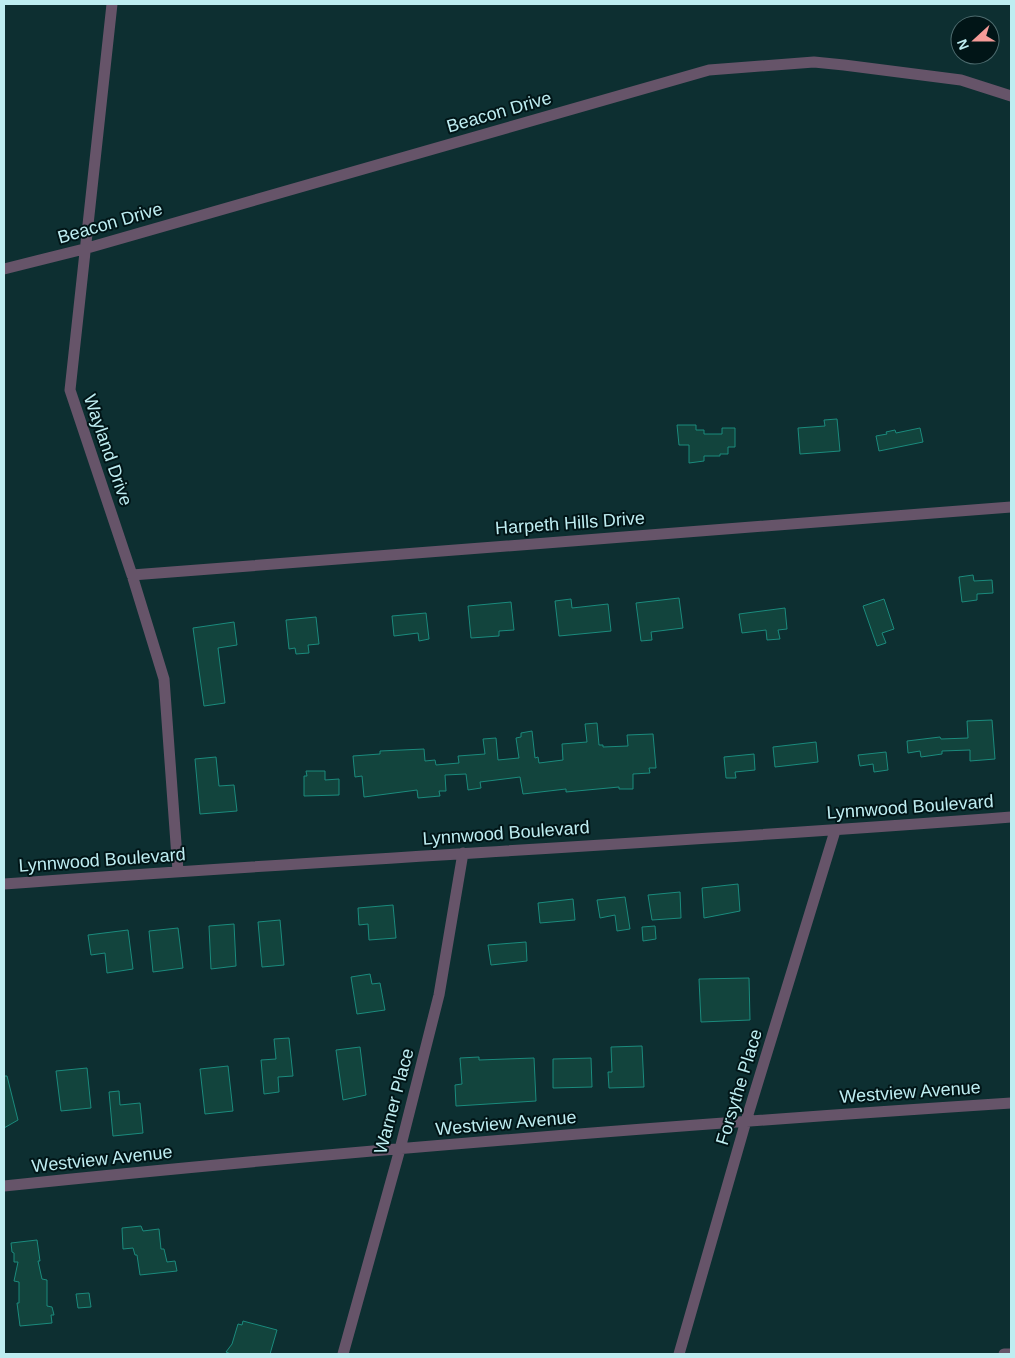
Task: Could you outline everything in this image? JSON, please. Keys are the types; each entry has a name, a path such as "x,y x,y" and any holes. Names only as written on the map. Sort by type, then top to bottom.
{"street":[{"name":"Wayland Drive","path":"112,4 70,390 164,679 178,871"},
{"name":"Beacon Drive","path":"4,269 84,249 709,70 814,62 961,80 1011,96"},
{"name":"Harpeth Hills Drive","path":"132,576 1011,507"},
{"name":"Lynnwood Boulevard","path":"4,884 178,871 835,831 1011,817"},
{"name":"Forsythe Place","path":"679,1354 746,1121 835,831"},
{"name":"Warner Place","path":"343,1354 400,1148 439,995 463,853"},
{"name":"Westview Avenue","path":"4,1186 400,1148 746,1121 1011,1103"},
{"path":"1004,1354 1011,1354"}],"building":[{"path":"837,419 840,451 800,454 798,428 825,426 824,420"},
{"path":"677,425 696,425 696,430 704,430 704,434 722,434 722,428 735,428 735,447 728,447 728,454 704,456 704,461 689,463 689,445 679,445"},
{"path":"920,428 923,442 879,451 876,436 895,430 896,433"},
{"path":"973,575 974,581 992,580 993,593 977,594 977,600 962,602 959,577"},
{"path":"679,598 683,628 651,632 652,640 641,641 636,603"},
{"path":"571,599 572,608 608,604 611,631 559,636 555,601"},
{"path":"884,599 894,629 882,633 886,643 877,646 863,606"},
{"path":"511,602 514,630 499,631 499,636 471,638 468,606"},
{"path":"785,608 787,629 778,630 780,639 767,640 766,630 742,633 739,614"},
{"path":"426,613 429,639 419,641 418,633 394,636 392,616"},
{"path":"316,617 319,644 308,645 309,653 296,654 295,648 289,649 286,620"},
{"path":"234,622 237,645 218,648 225,703 204,706 193,628"},
{"path":"992,720 995,759 970,761 970,750 942,751 942,754 921,757 920,751 908,753 907,741 940,737 941,739 968,738 967,721"},
{"path":"597,723 599,745 603,745 603,747 628,746 627,735 653,734 656,768 649,768 650,773 633,774 633,789 619,789 619,787 566,792 566,789 523,794 520,777 480,782 481,788 468,790 466,774 445,775 446,791 439,791 440,796 418,798 417,790 364,797 362,776 355,777 353,756 380,754 380,751 424,749 425,761 435,760 436,765 459,763 458,756 485,754 483,739 496,738 498,760 519,758 516,738 521,737 521,733 532,731 535,758 538,757 539,763 563,760 562,744 587,742 585,724"},
{"path":"816,742 818,762 775,767 773,747"},
{"path":"886,752 888,770 874,772 873,764 860,766 858,755"},
{"path":"754,754 755,770 735,772 736,778 726,778 724,757"},
{"path":"216,757 219,786 234,785 237,811 200,814 195,759"},
{"path":"306,771 325,771 325,780 339,779 339,795 304,796 304,776 307,776"},
{"path":"738,884 740,911 704,918 702,888"},
{"path":"680,892 681,918 652,920 648,895"},
{"path":"625,897 630,929 617,931 615,915 600,918 597,900"},
{"path":"573,899 575,920 540,923 538,903"},
{"path":"393,905 396,938 369,940 368,924 359,925 358,908"},
{"path":"280,920 284,965 262,967 258,922"},
{"path":"234,924 236,966 211,969 209,926"},
{"path":"655,926 656,939 643,941 642,927"},
{"path":"178,928 183,968 153,972 149,931"},
{"path":"128,930 133,969 107,973 105,953 91,955 88,935"},
{"path":"526,942 527,961 491,965 488,945"},
{"path":"370,974 372,984 380,983 385,1010 357,1014 351,977"},
{"path":"749,978 750,1020 701,1022 699,979"},
{"path":"289,1038 293,1076 278,1077 279,1092 264,1094 261,1060 276,1059 274,1039"},
{"path":"642,1046 644,1087 609,1088 608,1072 612,1072 611,1047"},
{"path":"360,1047 366,1095 343,1100 336,1050"},
{"path":"479,1057 479,1060 534,1058 536,1101 456,1106 455,1085 462,1084 460,1058"},
{"path":"591,1058 592,1087 553,1088 553,1059"},
{"path":"228,1066 233,1111 205,1114 200,1069"},
{"path":"87,1068 91,1108 61,1111 56,1071"},
{"path":"4,1076 7,1076 18,1120 4,1128"},
{"path":"119,1091 120,1105 140,1103 143,1133 113,1136 109,1092"},
{"path":"141,1226 143,1231 159,1229 161,1249 164,1249 167,1262 175,1261 177,1271 140,1275 137,1255 135,1255 133,1248 123,1249 122,1228"},
{"path":"37,1240 40,1261 38,1261 42,1279 47,1280 47,1306 52,1307 54,1315 51,1315 52,1323 20,1326 17,1303 19,1303 19,1282 14,1281 18,1262 14,1262 11,1243"},
{"path":"89,1293 91,1307 78,1308 76,1294"},
{"path":"243,1321 277,1330 270,1354 231,1354 226,1352 232,1344 238,1324 242,1325"}]}
